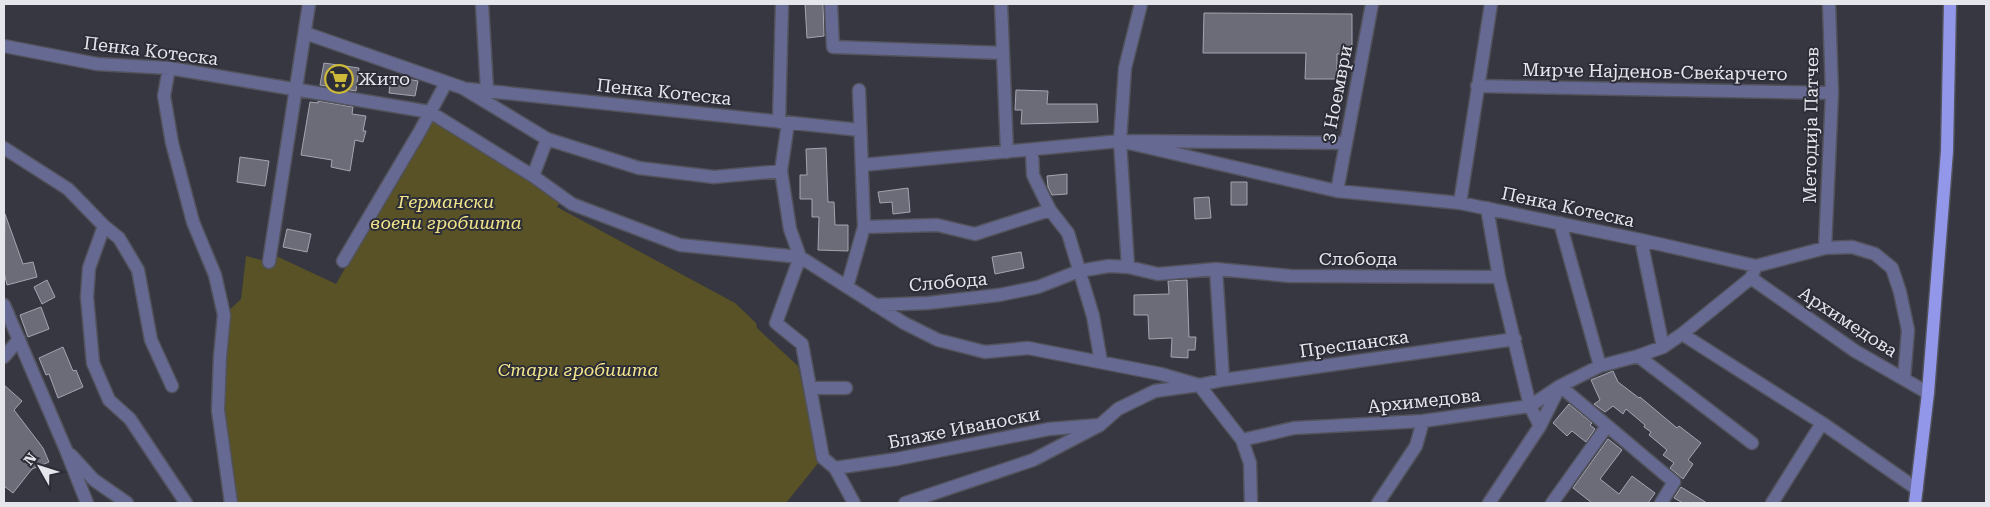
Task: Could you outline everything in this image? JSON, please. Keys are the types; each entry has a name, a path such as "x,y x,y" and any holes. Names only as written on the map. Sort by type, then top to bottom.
{"main road":[{"path":"1915,503 1928,393 1947,151 1950,4"}],"street":[{"path":"269,262 309,4"},
{"path":"482,4 484,95"},
{"path":"782,4 784,123 781,171 790,228 800,257 904,323 938,340 985,352 1028,348 1161,374 1199,385 1242,440 1250,463 1251,503"},
{"path":"831,4 833,47 1003,53"},
{"path":"1001,4 1008,152"},
{"path":"1128,267 1120,141 1125,68 1141,4"},
{"name":"3 Ноември","path":"1337,191 1372,4"},
{"path":"1460,203 1490,4"},
{"name":"Методиjа Патчев","path":"1825,248 1832,93 1829,4"},
{"name":"Пенка Котеска","path":"304,33 484,95 860,130"},
{"name":"Пенка Котеска","path":"4,46 97,64 169,68 430,112 533,176 572,204 680,245 800,257"},
{"path":"169,68 164,96 172,143 193,222 215,275 224,315 218,410 231,503"},
{"path":"343,262 446,83"},
{"name":"Мирче Најденов-Свеќарчето","path":"1477,86 1832,93"},
{"path":"847,287 864,227 859,90"},
{"name":"Пенка Котеска","path":"484,95 547,139 639,168 714,177 781,171"},
{"path":"533,176 547,139"},
{"name":"Пенка Котеска","path":"1120,141 1337,191 1460,203 1756,266 1825,248 1852,247 1875,254 1892,268 1900,292 1908,330 1904,379"},
{"name":"Пенка Котеска","path":"862,164 1120,141 1346,143"},
{"path":"4,148 68,189 104,226 119,238 138,270 151,340 172,386"},
{"path":"1032,150 1034,176 1050,210 1068,233 1093,316 1101,362"},
{"path":"1487,208 1499,277 1530,406 1540,426"},
{"path":"864,227 937,225 975,234 1050,210"},
{"path":"1560,223 1600,366"},
{"path":"104,226 89,268 86,297 93,363 109,400 130,419 186,503"},
{"path":"1641,240 1663,347"},
{"path":"800,257 776,323 802,344 823,458 836,468 854,503"},
{"name":"Слобода","path":"875,305 928,303 1000,295 1038,288 1079,271 1108,266 1128,267 1158,274 1216,269 1290,276 1499,277"},
{"name":"Архимедова","path":"1242,440 1294,428 1423,421 1530,406 1560,386 1600,366 1663,347 1751,278 1756,266"},
{"path":"1216,269 1223,380"},
{"name":"Архимедова","path":"1751,278 1855,351 1928,393"},
{"path":"4,305 87,503"},
{"path":"1682,334 1822,423 1917,489"},
{"path":"4,357 19,339"},
{"name":"Преспанска","path":"1199,385 1515,339"},
{"path":"1638,356 1752,443"},
{"path":"905,503 1033,460 1100,425 1118,408 1155,391 1199,385"},
{"path":"1489,503 1540,426 1560,386 1674,482 1662,503"},
{"path":"810,388 846,388"},
{"path":"1378,503 1416,446 1423,421"},
{"path":"1772,503 1822,423"},
{"name":"Блаже Иваноски","path":"836,468 896,459 1050,429 1100,425"},
{"path":"1552,503 1607,426"},
{"path":"66,450 94,480 127,503"}],"green space":[{"name":"Стари гробишта","path":"432,117 533,180 560,202 557,207 735,303 756,323 757,328 798,366 819,462 786,503 231,503 218,410 224,315 241,299 246,256 269,262 274,255 336,284"}],"building":[{"path":"805,4 823,4 824,36 807,38"},
{"path":"1204,13 1352,14 1352,54 1337,54 1337,79 1305,79 1306,53 1203,53"},
{"name":"Жито","path":"324,63 359,68 356,91 320,85"},
{"path":"391,76 418,81 415,96 389,93"},
{"path":"1016,90 1048,91 1047,104 1097,104 1098,122 1021,124 1022,110 1015,110"},
{"path":"318,101 353,107 352,114 366,116 363,131 366,131 363,142 355,140 350,171 331,167 332,160 301,155 310,102 318,103"},
{"path":"826,148 828,202 834,202 835,225 848,225 848,251 818,250 819,217 812,217 812,199 800,199 800,175 807,175 806,149"},
{"path":"240,157 269,161 265,186 237,182"},
{"path":"1067,174 1067,194 1052,195 1048,187 1047,176"},
{"path":"1231,182 1247,182 1247,205 1231,205"},
{"path":"908,188 910,212 893,214 892,202 880,203 878,192"},
{"path":"1209,197 1211,218 1195,219 1194,198"},
{"path":"5,214 23,264 33,262 37,277 7,285 4,272"},
{"path":"287,229 311,234 307,252 283,247"},
{"path":"1021,252 1024,268 995,274 992,257"},
{"path":"47,280 55,297 42,304 34,287"},
{"path":"1187,280 1189,337 1196,337 1195,350 1188,350 1188,358 1171,357 1172,338 1149,339 1148,315 1134,315 1134,295 1169,294 1168,281"},
{"path":"41,307 49,329 28,337 20,315"},
{"path":"63,347 73,371 76,370 83,387 58,398 49,374 46,375 39,358"},
{"path":"1613,371 1618,382 1640,397 1677,428 1679,426 1701,443 1688,460 1693,464 1683,479 1670,468 1674,463 1663,455 1667,450 1649,435 1651,432 1644,427 1645,425 1626,409 1623,414 1613,406 1605,412 1594,404 1600,400 1591,380"},
{"path":"4,385 22,401 14,410 43,448 49,462 32,469 13,493 4,486"},
{"path":"1569,404 1592,423 1590,425 1595,429 1586,442 1572,431 1567,436 1553,423"},
{"path":"1608,439 1622,450 1600,479 1619,494 1632,476 1655,493 1648,503 1592,503 1573,488"},
{"path":"1681,487 1707,503 1683,503 1674,498"}],"place":[{"name":"Жито","path":"339,79"}],"park label":[{"name":"Германски воени гробишта","path":"446,212"}]}
